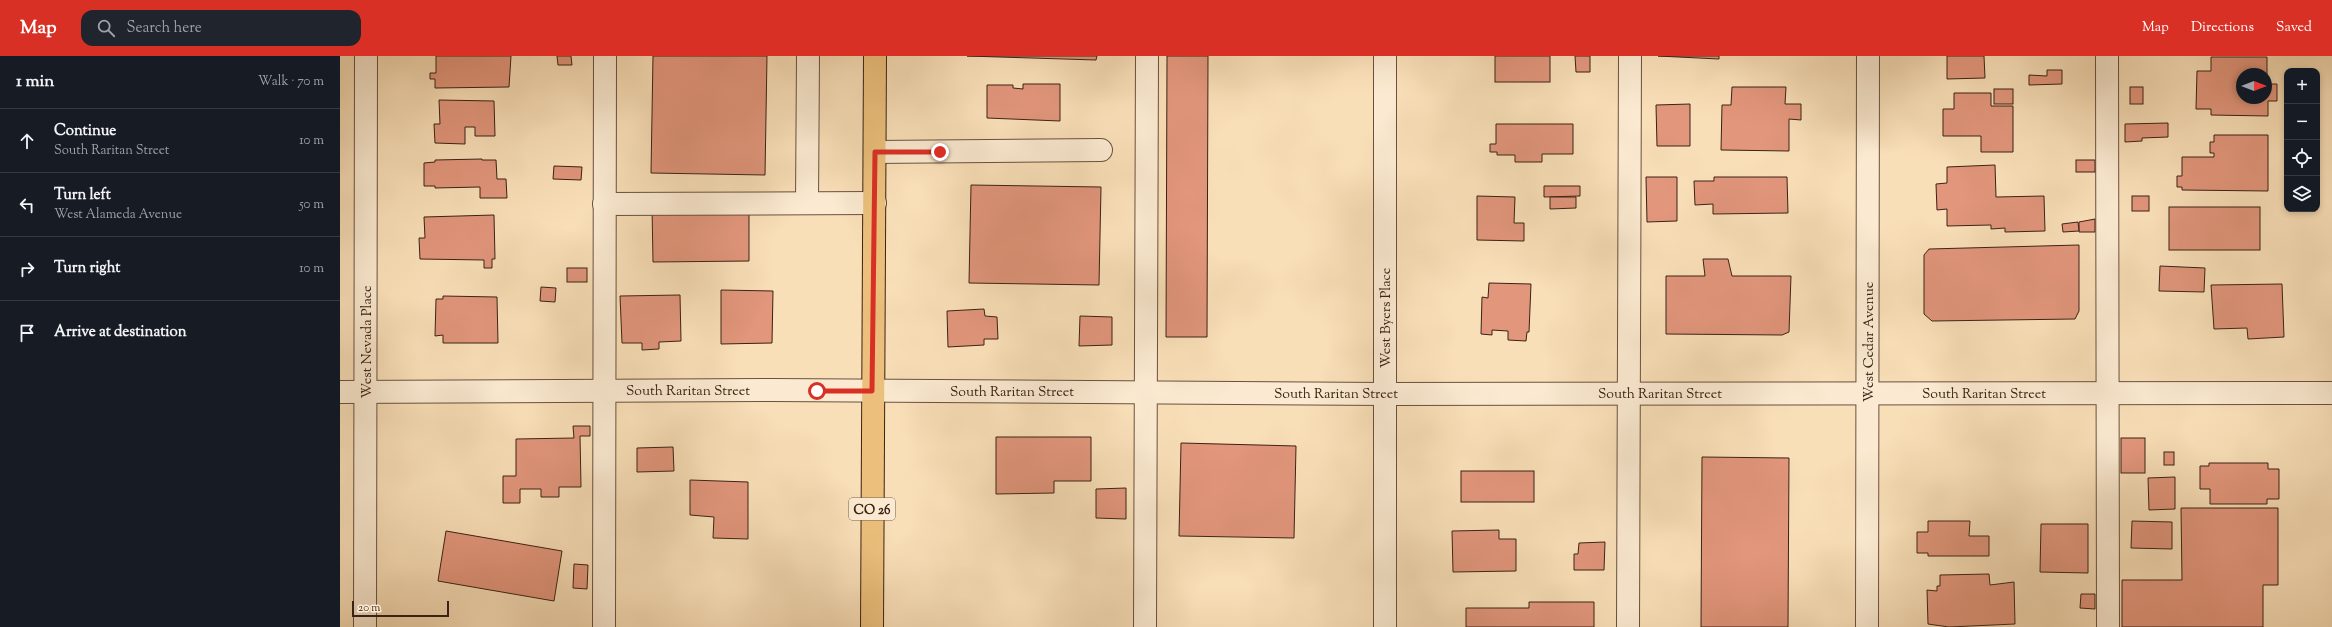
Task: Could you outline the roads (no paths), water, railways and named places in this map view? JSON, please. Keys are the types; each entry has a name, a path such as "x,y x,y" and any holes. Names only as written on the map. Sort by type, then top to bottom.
{"main road":[{"name":"CO 26","path":"872,627 872,391 875,203 875,56"}],"street":[{"name":"West Nevada Place","path":"365,627 366,56"},
{"path":"604,56 604,627"},
{"path":"807,203 808,56"},
{"path":"1145,627 1147,56"},
{"name":"West Byers Place","path":"1384,627 1385,56"},
{"path":"1628,627 1630,56"},
{"name":"West Cedar Avenue","path":"1867,627 1868,56"},
{"path":"2107,56 2108,627"},
{"path":"875,152 1101,150"},
{"path":"604,204 875,203"},
{"name":"South Raritan Street","path":"340,392 604,390 1385,394 1868,392 2108,394 2332,393"}]}
